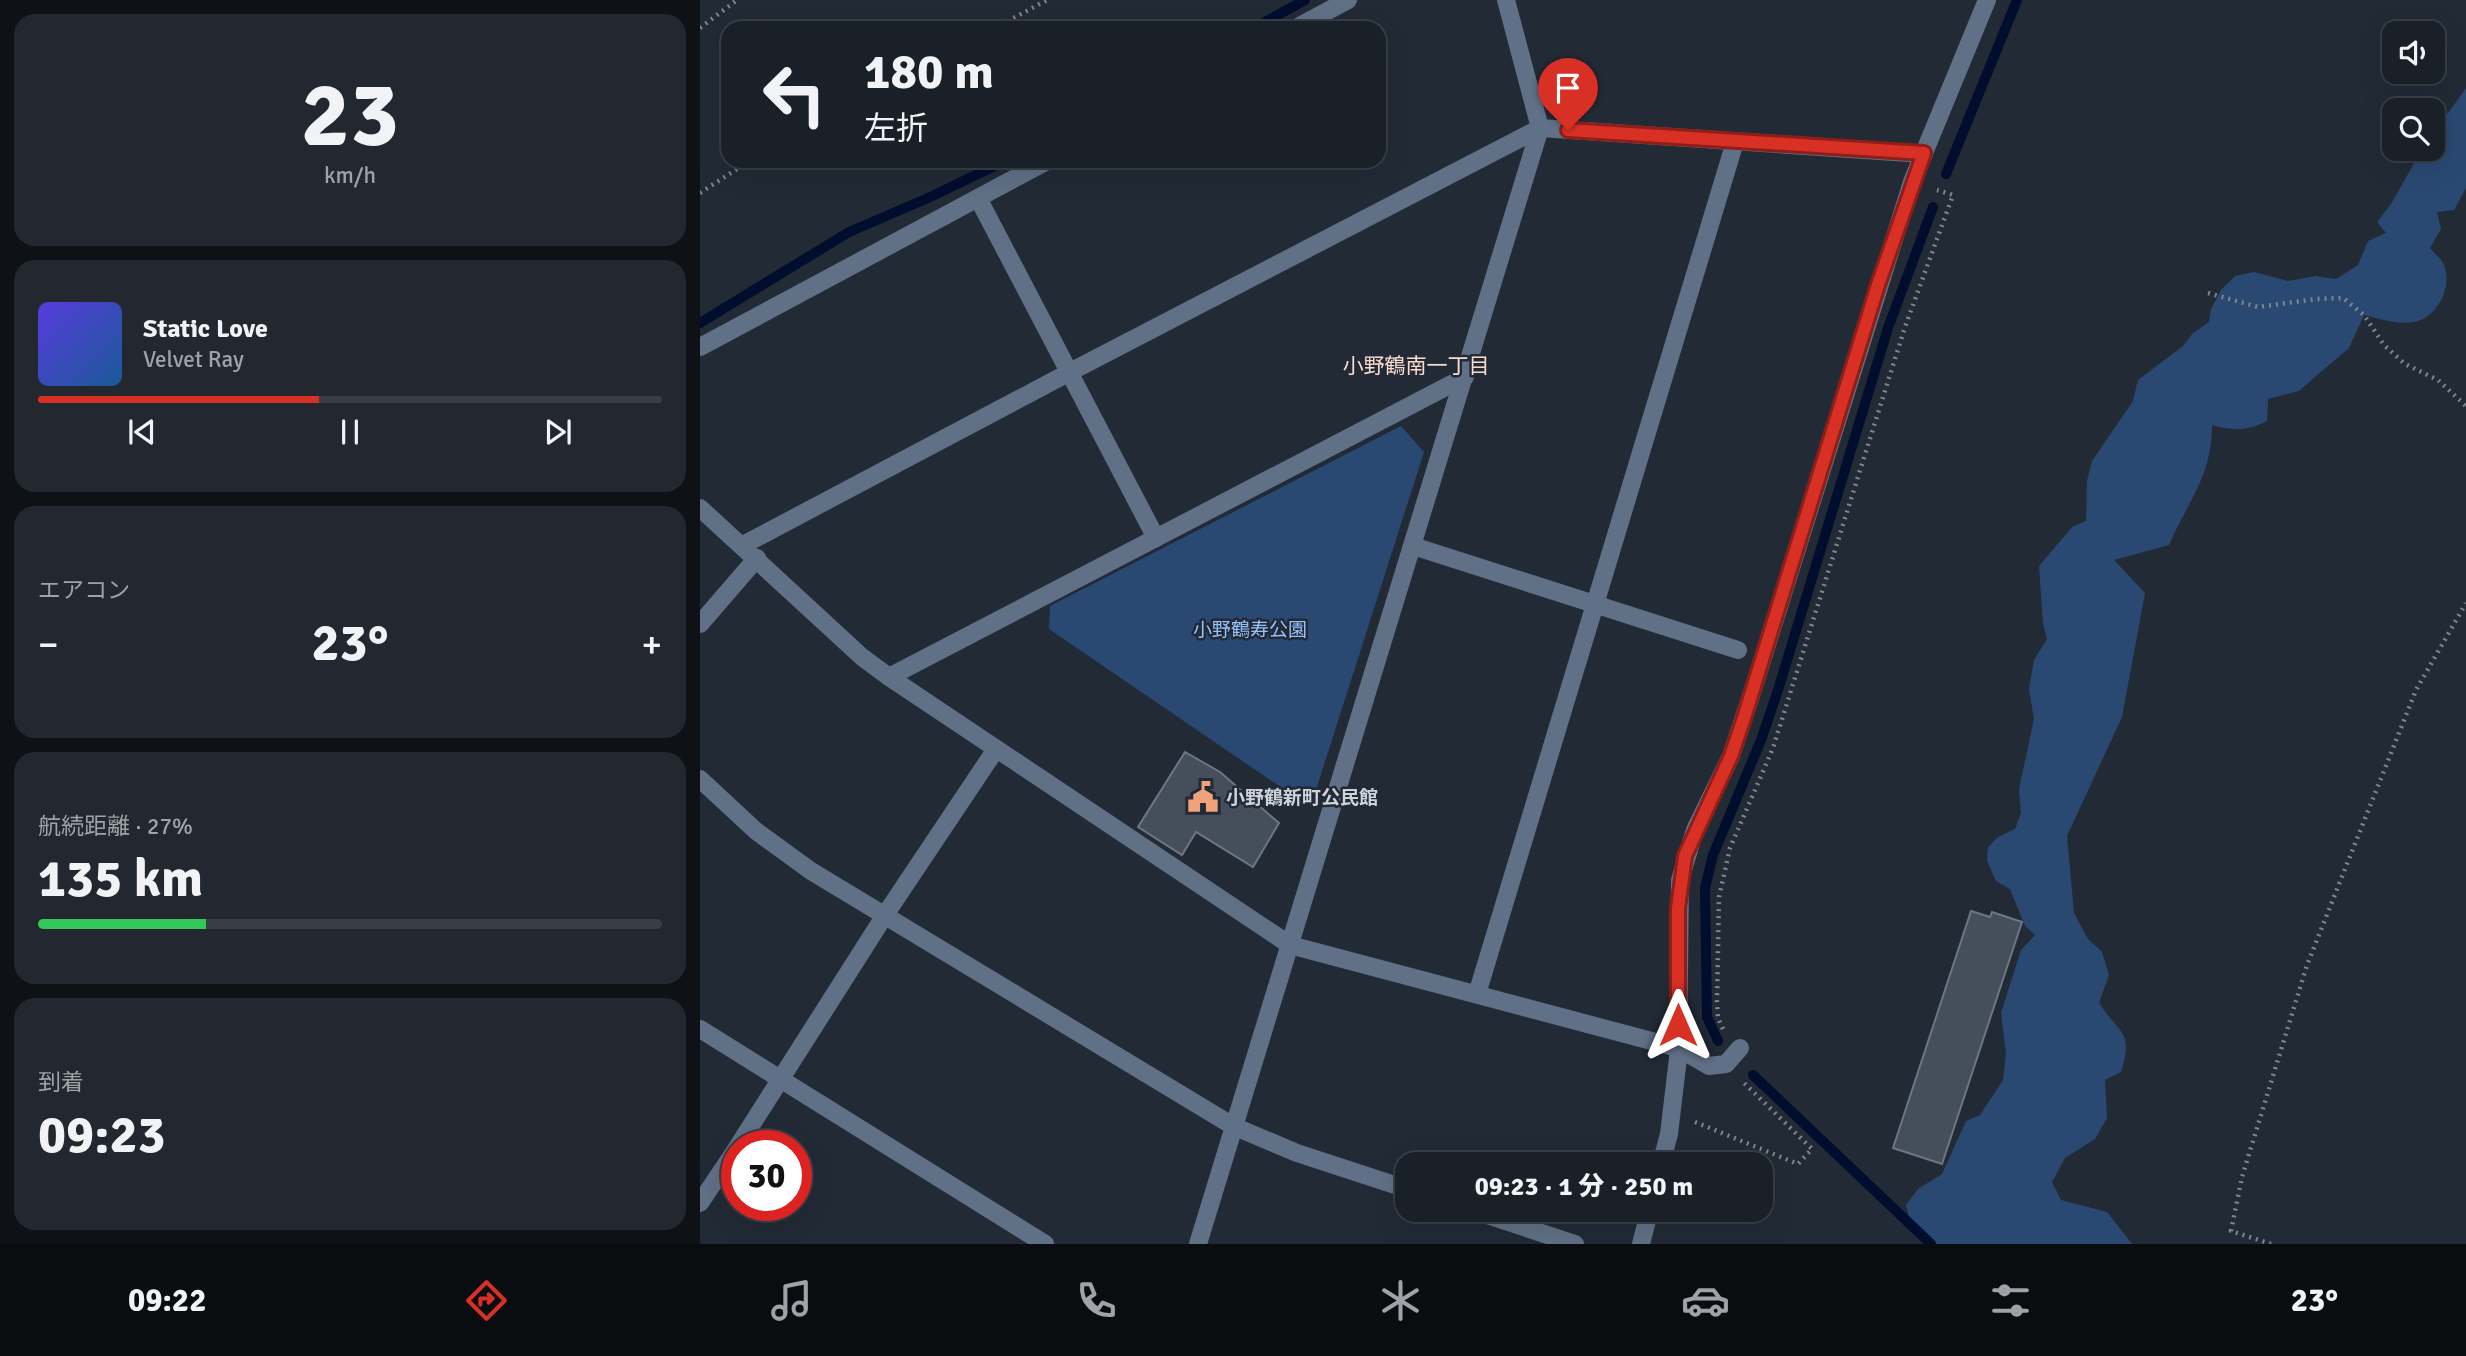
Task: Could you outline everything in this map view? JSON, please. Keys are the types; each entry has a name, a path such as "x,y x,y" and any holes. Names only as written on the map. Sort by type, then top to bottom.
{"street":[{"path":"1309,21 1348,0"},
{"path":"1198,1244 1540,128 1506,0"},
{"path":"1664,1152 1672,1112 1678,1048 1678,908 1685,856 1731,756 1878,285 1924,153 1987,0"},
{"path":"743,545 1540,128 1924,153"},
{"path":"1477,994 1735,142"},
{"path":"700,347 1034,168"},
{"path":"978,198 1156,538"},
{"path":"889,677 1465,377"},
{"path":"700,508 862,657 889,677 1290,944 1678,1048 1709,1066 1726,1064 1740,1048"},
{"path":"1413,546 1738,650"},
{"path":"700,624 757,558"},
{"path":"748,1130 885,915 996,749"},
{"path":"700,779 780,850 1233,1126 1297,1153 1395,1185"},
{"path":"700,1029 1045,1244"},
{"path":"700,1203 721,1171"},
{"path":"1509,1222 1576,1244"},
{"path":"1641,1244 1647,1222"}],"path":[{"path":"700,28 737,0"},
{"path":"1008,21 1047,0"},
{"path":"700,193 738,168"},
{"path":"1740,1048 1724,1032 1718,1018 1719,897 1722,877 1730,848 1773,748 1905,327 1953,195"},
{"path":"2208,293 2258,307 2343,298 2364,315 2384,345 2398,357 2438,380 2466,406"},
{"path":"2270,1244 2231,1231 2242,1177 2307,965 2416,690 2466,603"},
{"path":"1672,1112 1798,1164 1812,1149 1726,1064"}],"green space":[{"path":"2466,88 2466,188 2454,210 2437,212 2441,229 2430,248 2443,263 2446,274 2445,292 2436,308 2422,319 2408,323 2364,315 2349,348 2299,391 2268,399 2267,421 2240,429 2212,425 2208,459 2198,488 2169,545 2114,560 2145,593 2122,717 2067,836 2074,913 2088,939 2102,952 2109,975 2099,1003 2123,1034 2125,1059 2121,1072 2105,1080 2107,1118 2095,1139 2065,1158 2052,1182 2061,1200 2107,1212 2132,1244 1924,1244 1910,1222 1906,1205 1918,1189 1942,1174 1966,1121 1980,1115 2003,1080 2006,1053 2001,1013 2021,950 2035,935 2025,926 2010,889 1996,881 1987,861 1988,847 1998,837 2015,829 2021,813 2019,789 2034,719 2029,689 2034,660 2047,639 2043,623 2039,566 2072,527 2086,521 2087,481 2092,461 2133,401 2138,380 2183,346 2193,333 2209,322 2211,309 2221,290 2235,276 2254,272 2288,281 2316,276 2336,279 2358,265 2368,241 2386,233 2377,222 2391,204 2415,161 2445,161 2445,117"},
{"name":"小野鶴寿公園","path":"1401,426 1424,452 1315,793 1301,801 1049,629 1050,606"}],"building":[{"name":"小野鶴新町公民館","path":"1185,752 1220,772 1279,823 1253,867 1196,832 1182,855 1138,827"},
{"path":"1971,911 1990,917 1992,912 2022,922 1942,1164 1893,1148"}],"waterway":[{"path":"1267,21 1305,0"},
{"path":"1946,174 2017,0"},
{"path":"700,323 849,232 990,168"},
{"path":"1718,1041 1707,1017 1705,888 1713,855 1761,740 1778,690 1888,328 1933,207"},
{"path":"1753,1075 1931,1244"}],"place":[{"name":"小野鶴新町公民館","path":"1203,797"}],"district":[{"name":"小野鶴南一丁目","path":"1416,366"}],"route":[{"path":"1568,130 1924,153 1878,285 1744,718 1731,756 1685,856 1678,908 1678,1025"}]}
